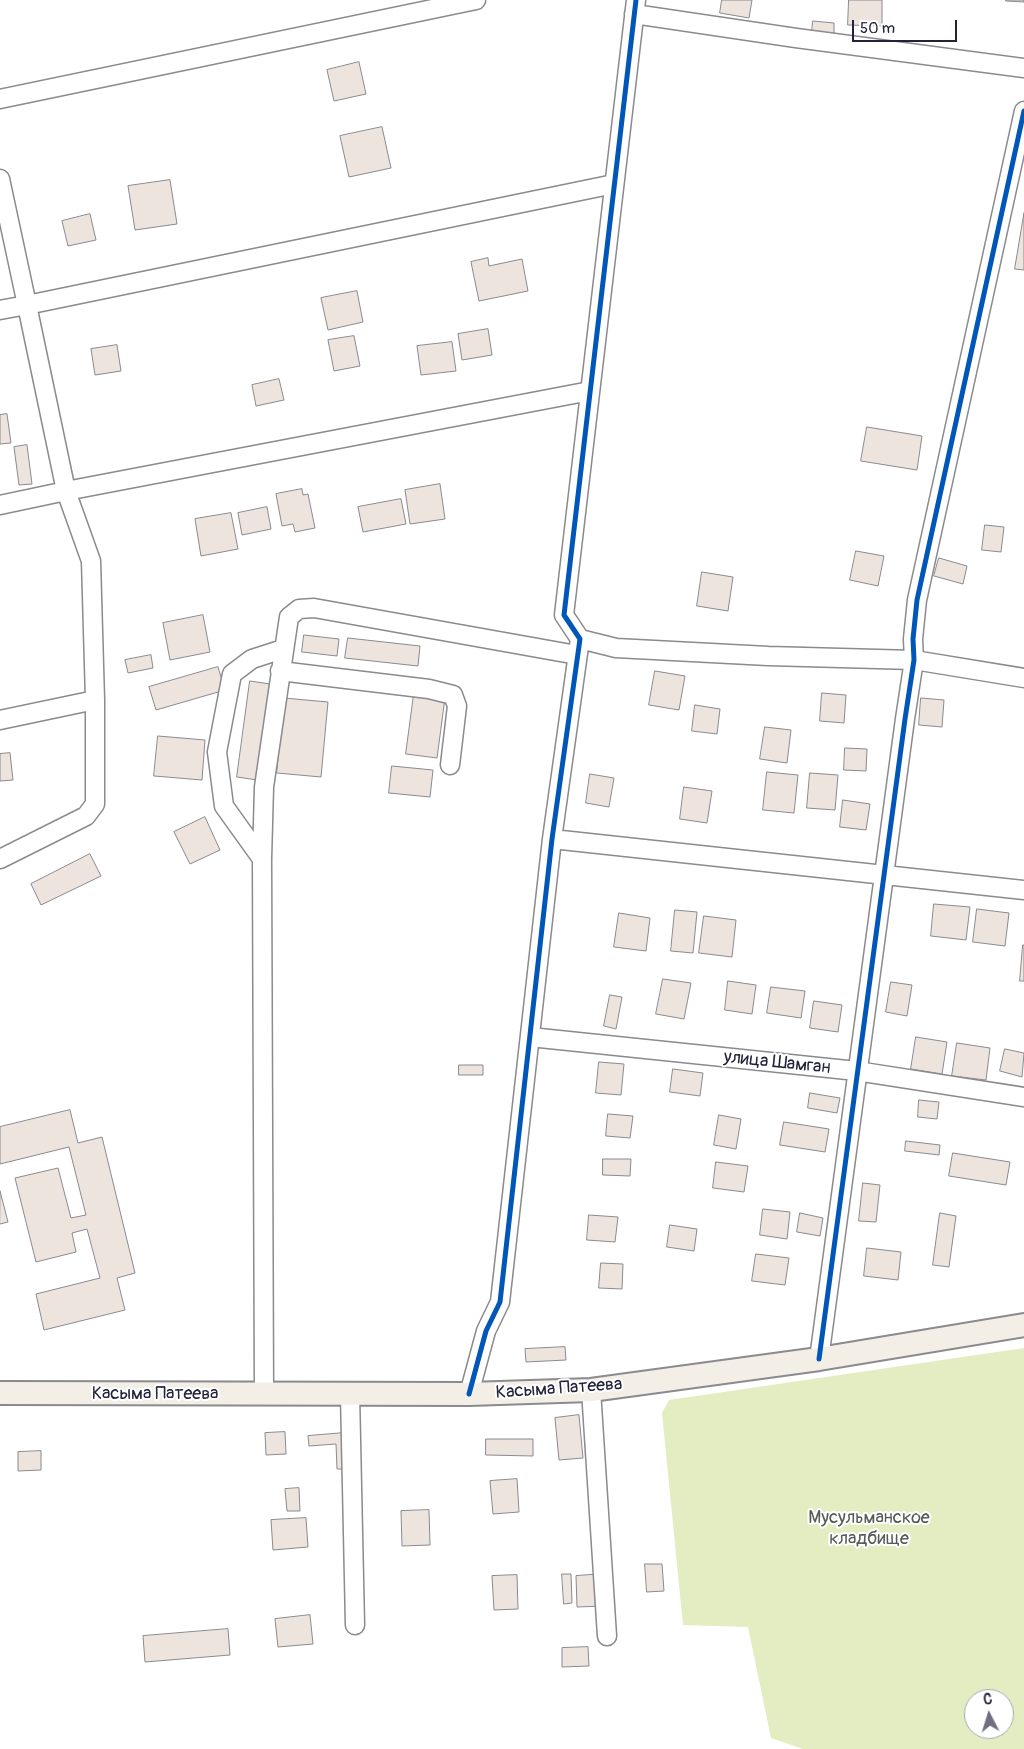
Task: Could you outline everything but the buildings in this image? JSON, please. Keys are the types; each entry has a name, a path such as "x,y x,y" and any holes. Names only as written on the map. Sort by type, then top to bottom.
{"main road":[{"name":"Касыма Патеева","path":"0,1393 468,1394 591,1390 819,1360 1024,1325"}],"street":[{"path":"0,99 476,0"},
{"path":"468,1394 486,1331 500,1302 552,839 579,647 564,615 635,7 796,38 1024,68"},
{"path":"819,1360 904,719 914,660 913,639 917,600 1024,111"},
{"path":"0,179 66,491 91,561 95,700 95,804 86,816 0,859"},
{"path":"0,310 614,184"},
{"path":"0,505 590,391"},
{"path":"264,1394 262,858 264,787 289,617 299,609 314,608 579,647 768,656 914,660 1024,678"},
{"path":"262,858 224,806 217,752 232,674 252,659 284,649"},
{"path":"280,671 429,689 453,695 457,706 450,765"},
{"path":"0,720 95,700"},
{"path":"552,839 1024,890"},
{"name":"улица Шамган","path":"530,1037 857,1071 1024,1096"},
{"path":"591,1390 607,1636"},
{"path":"350,1394 355,1626"}],"green space":[{"name":"Мусульманское кладбище","path":"1024,1348 1024,1749 803,1749 771,1738 748,1627 683,1625 662,1413 669,1400"}],"cycle path":[{"path":"469,1394 486,1331 500,1302 552,839 580,639 564,615 636,0"},
{"path":"819,1359 914,660 913,639 917,600 1024,111"}]}
